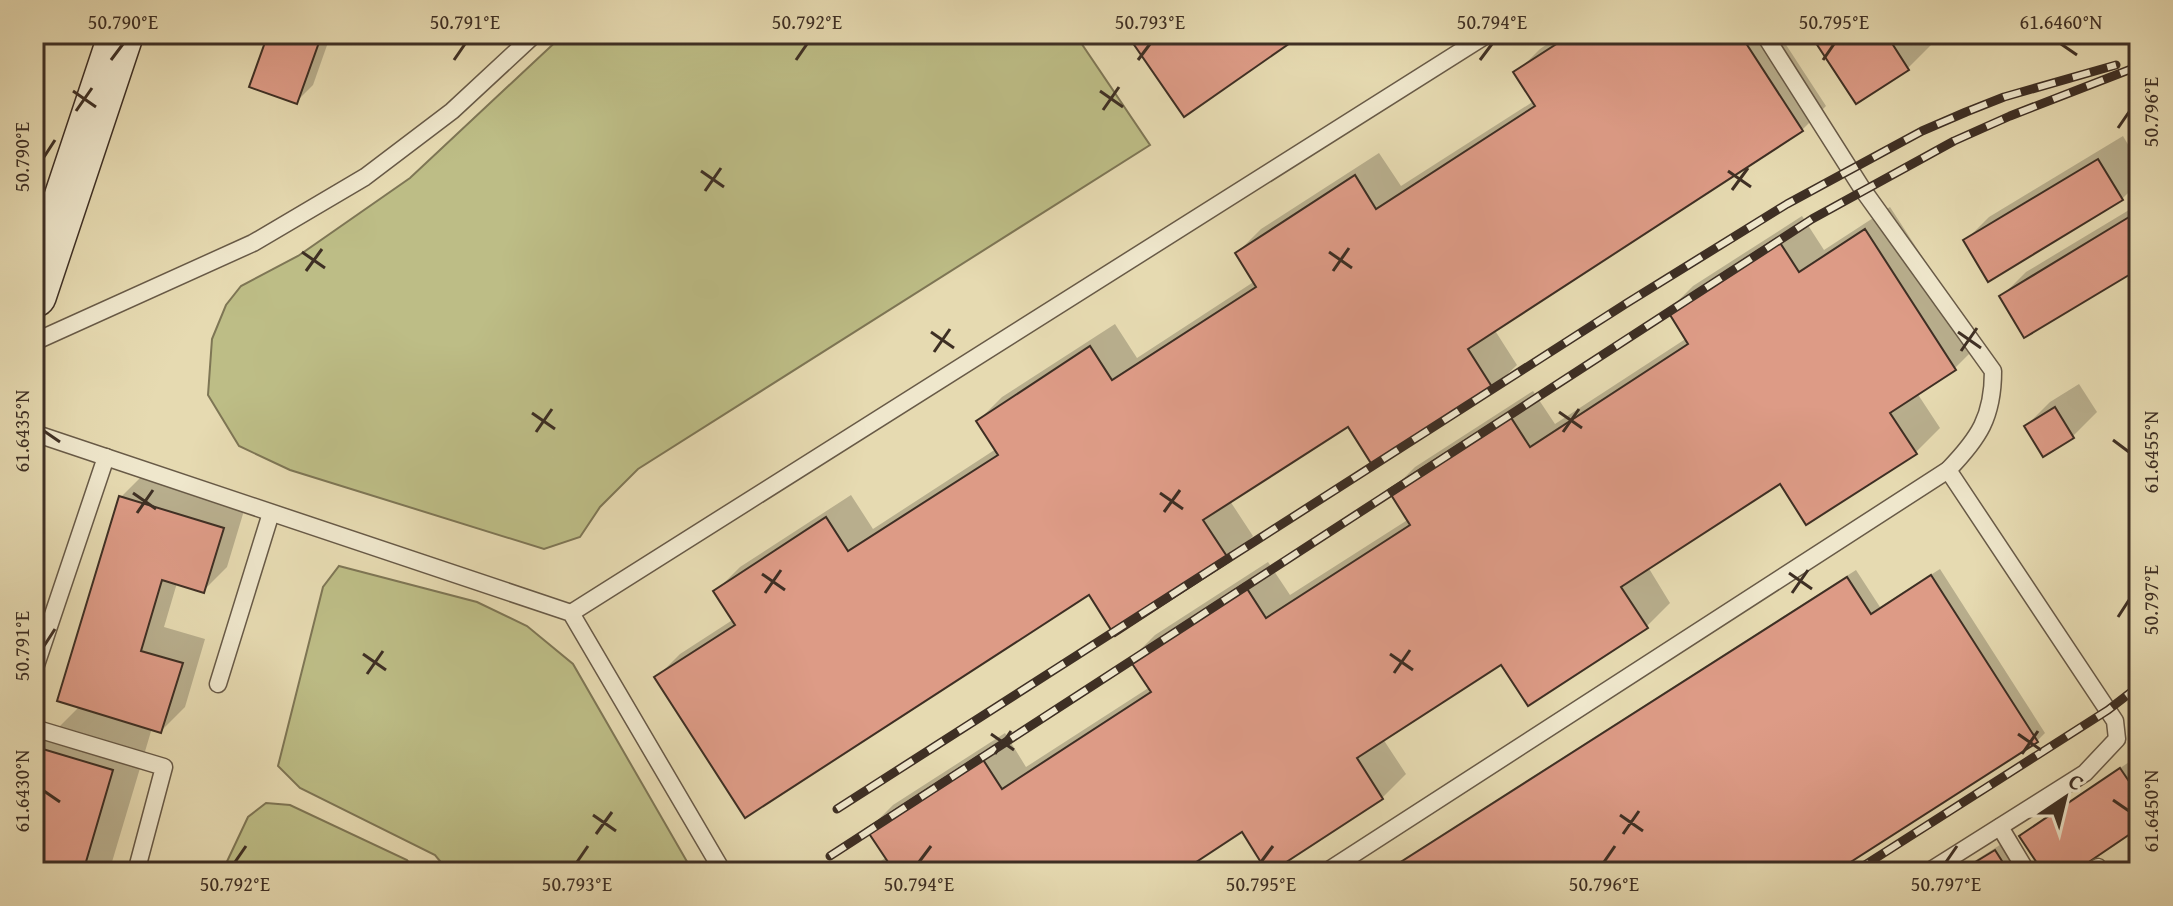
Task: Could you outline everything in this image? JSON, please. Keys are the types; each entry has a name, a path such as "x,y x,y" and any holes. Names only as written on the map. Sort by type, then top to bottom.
{"street":[{"path":"34,295 121,34"}],"lane":[{"path":"34,342 253,243 365,177 452,111 535,34"},
{"path":"571,613 1488,34"},
{"path":"1326,872 1948,470 1979,433 1993,398 1993,371 1863,190 1764,34"},
{"path":"34,433 571,613 723,872"},
{"path":"34,671 106,457"},
{"path":"1928,872 2085,773 2117,739 2115,721 1948,470"},
{"path":"218,684 271,513"},
{"path":"34,728 164,767 136,872"},
{"path":"2000,827 2027,872"}],"green space":[{"path":"564,34 1075,34 1150,145 638,469 600,507 580,537 544,549 290,470 239,446 208,395 212,339 226,305 241,286 298,256 410,178"},
{"path":"339,566 477,602 527,626 573,664 693,872 449,872 435,855 300,788 278,766 323,587"},
{"path":"266,803 290,805 407,860 416,872 222,872 248,817"}],"building":[{"path":"268,34 322,34 297,104 249,87"},
{"path":"1303,34 1184,117 1128,36"},
{"path":"1572,34 1740,34 1803,131 1468,349 1494,390 1374,468 1348,427 1203,520 1230,561 1115,636 1089,595 745,818 654,677 735,625 713,591 826,517 848,551 998,455 976,421 1090,346 1112,380 1256,287 1235,253 1355,175 1376,209 1535,106 1513,72"},
{"path":"1810,34 1886,34 1909,70 1856,104"},
{"path":"2098,159 2123,200 1988,282 1963,240"},
{"path":"2134,214 2139,222 2139,269 2024,338 1999,296"},
{"path":"1865,229 1956,370 1890,413 1917,454 1806,525 1780,484 1621,587 1648,628 1528,706 1501,665 1357,758 1383,799 1271,872 1267,872 1242,832 1181,872 874,872 888,862 866,829 980,755 1002,789 1151,692 1129,659 1244,584 1266,618 1410,525 1388,490 1508,413 1530,447 1688,344 1667,310 1777,238 1799,272"},
{"path":"2055,407 2074,438 2043,457 2024,426"},
{"path":"119,496 224,528 204,593 162,580 141,651 183,663 161,733 57,701"},
{"path":"1931,575 2038,742 1835,872 1385,872 1847,577 1871,614"},
{"path":"36,747 113,770 83,872 34,872"},
{"path":"2120,768 2139,796 2139,828 2074,872 2043,872 2019,836"},
{"path":"1995,850 2009,872 1959,872"}],"railway":[{"path":"837,809 1627,303 1787,204 1922,131 1966,112 2004,97 2116,65"},
{"path":"830,856 1812,219 1954,141 2139,66"},
{"path":"1854,872 2108,710 2139,686"}]}
